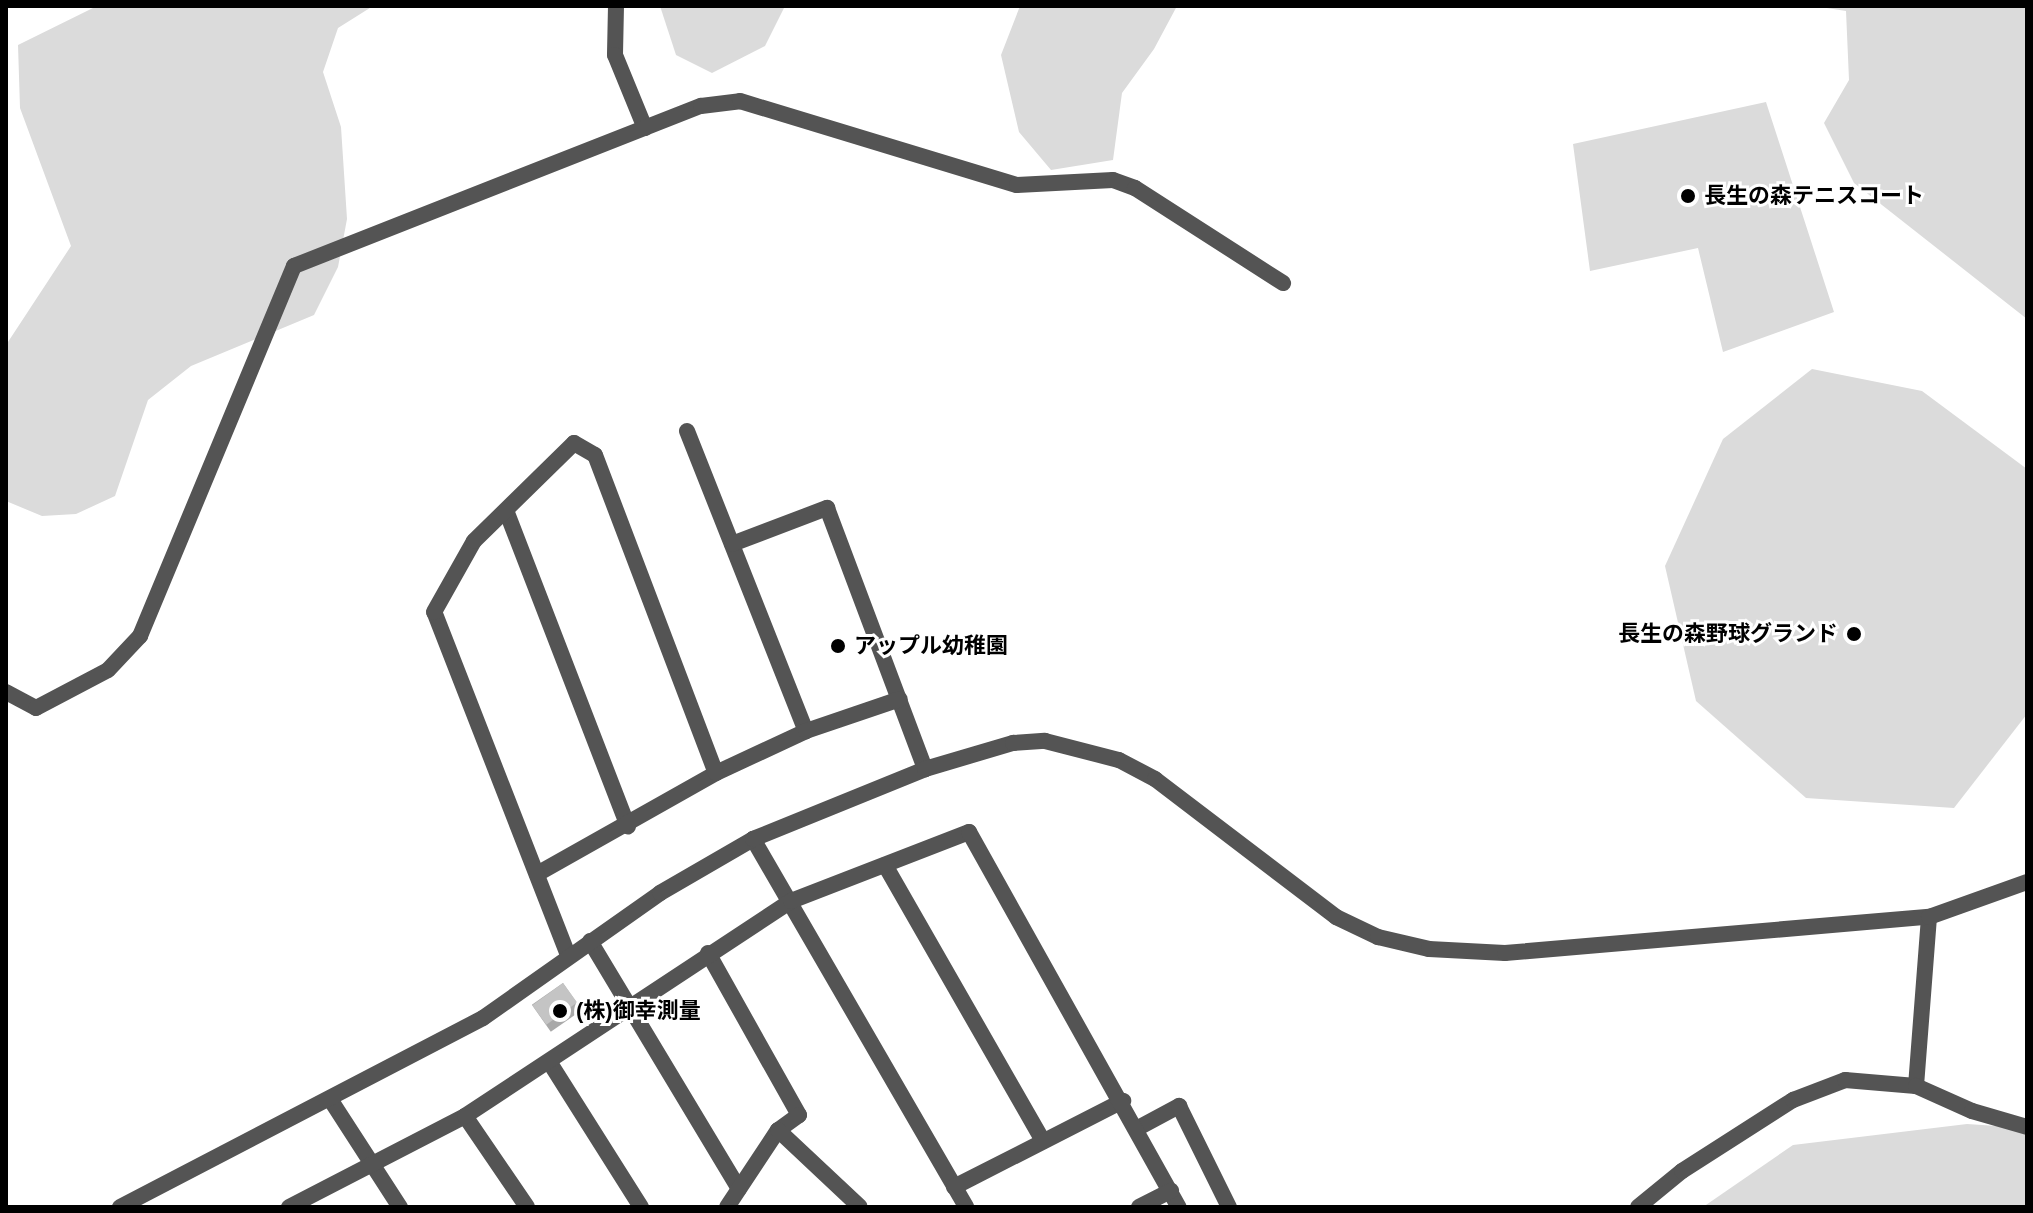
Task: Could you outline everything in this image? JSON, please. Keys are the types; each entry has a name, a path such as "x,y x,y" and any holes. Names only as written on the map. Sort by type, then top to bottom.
{"street":[{"path":"616,6 615,55 645,128"},
{"path":"6,692 36,708 108,670 140,636 294,266 701,106 740,101 1017,185 1113,180 1135,188 1283,283"},
{"path":"687,431 806,731"},
{"path":"568,955 434,612 474,541 507,513 574,443 595,455 716,773"},
{"path":"732,544 827,508 925,769"},
{"path":"507,513 628,826"},
{"path":"537,874 628,826 716,773 806,731 900,699"},
{"path":"120,1207 483,1018 568,955 753,839 925,769 987,748 1045,741 1119,760 1155,779 1336,917 1378,937 1429,949 1505,953 1929,917 2027,882"},
{"path":"289,1207 465,1116 550,1063 708,953 791,901 969,832 1123,1101 1179,1207"},
{"path":"753,839 966,1207"},
{"path":"885,865 1043,1141"},
{"path":"1916,1086 1929,917"},
{"path":"590,941 627,1009 739,1189"},
{"path":"708,953 799,1115 778,1130 727,1207"},
{"path":"550,1063 641,1207"},
{"path":"1638,1207 1682,1171 1793,1100 1845,1080 1916,1086 1972,1111 2027,1127"},
{"path":"330,1099 400,1207"},
{"path":"954,1187 1123,1101"},
{"path":"1138,1128 1179,1106 1229,1207"},
{"path":"465,1116 527,1207"},
{"path":"778,1130 860,1207"},
{"path":"1139,1207 1171,1191"}],"shaded area":[{"path":"97,6 373,6 338,28 323,72 341,127 347,219 338,267 314,315 191,366 148,400 115,496 76,514 42,516 6,501 6,345 71,246 20,108 18,45"},
{"path":"660,6 785,6 765,46 712,73 676,55"},
{"path":"1020,6 1177,6 1154,49 1122,93 1113,160 1051,170 1019,132 1001,55"},
{"path":"1814,6 2027,6 2027,319 1854,183 1824,123 1849,80 1846,11"},
{"name":"長生の森テニスコート","path":"1766,102 1834,312 1723,352 1698,248 1590,271 1573,144"},
{"name":"長生の森野球グランド","path":"1812,369 1922,391 2027,469 2027,714 1954,808 1806,798 1696,701 1665,566 1723,439"},
{"path":"1967,1124 2027,1128 2027,1207 1703,1207 1793,1145"}],"building":[{"name":"(株)御幸測量","path":"563,983 577,1002 546,1025 532,1005"}],"place":[{"name":"長生の森テニスコート","path":"1688,196"},
{"name":"長生の森野球グランド","path":"1854,634"},
{"name":"アップル幼稚園","path":"838,646"},
{"name":"(株)御幸測量","path":"560,1011"}]}
